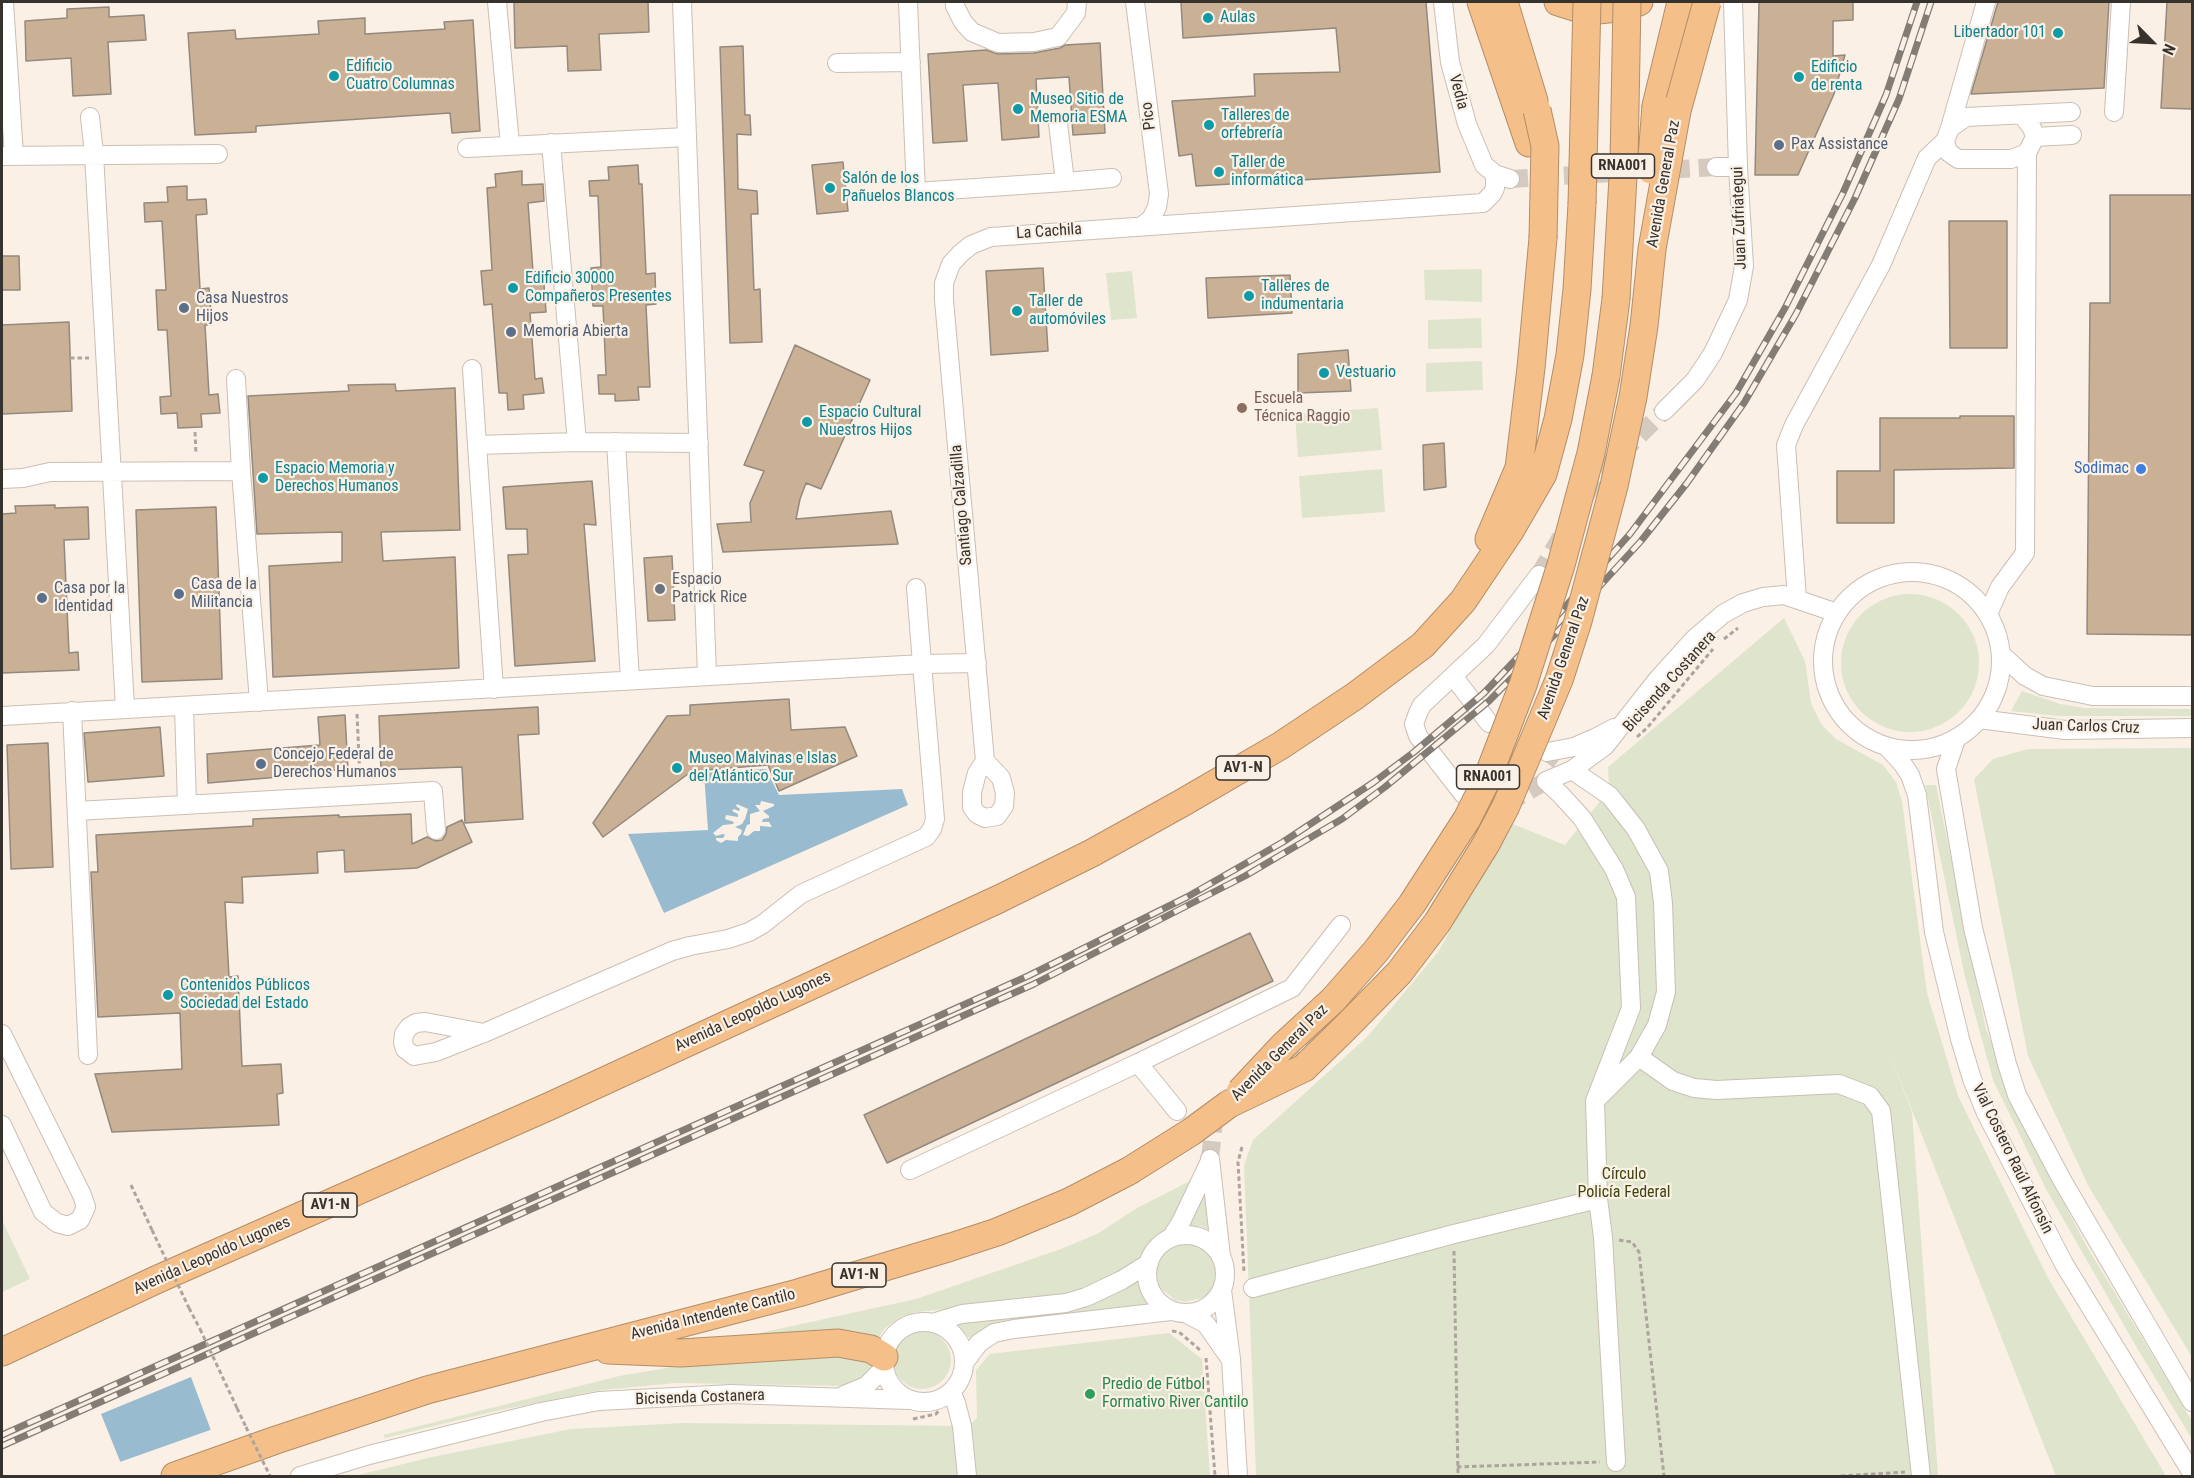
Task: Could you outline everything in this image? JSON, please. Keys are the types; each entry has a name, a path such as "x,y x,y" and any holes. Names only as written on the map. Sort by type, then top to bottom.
{"highway":[{"path":"1558,2 1577,8 1598,10 1628,6 1639,2"},
{"name":"RNA001","path":"1463,601 1510,531 1543,474 1558,419 1570,356 1577,289 1582,204 1587,2"},
{"name":"Avenida General Paz","path":"1229,1104 1283,1046 1334,1000 1412,904 1467,819 1487,779 1519,696 1577,510 1606,376 1617,287 1624,160 1627,2"},
{"path":"1627,34 1632,2"},
{"path":"1652,249 1651,176 1656,106 1681,2"},
{"name":"Avenida General Paz","path":"1229,1104 1304,1068 1399,973 1437,923 1506,807 1558,680 1596,559 1633,397 1644,326 1652,249 1677,111 1707,2"},
{"path":"1463,601 1519,468 1542,250 1545,146 1537,110 1489,3"},
{"path":"1489,3 1529,143 1542,250"},
{"name":"Avenida Leopoldo Lugones","path":"2,1352 158,1279 550,1106 1092,853 1280,746 1355,696 1423,645 1463,601"},
{"name":"Avenida Intendente Cantilo","path":"175,1476 428,1389 798,1293 997,1232 1069,1202 1129,1171 1191,1132 1229,1104"},
{"path":"580,1349 681,1353 838,1343 871,1348 884,1363"}],"street":[{"path":"4,2 8,156 218,154"},
{"path":"497,2 510,145"},
{"path":"682,2 707,675"},
{"path":"908,2 916,192 1112,178"},
{"path":"956,2 955,6 963,22 972,32 998,44 1034,42 1058,37 1076,13 1077,2"},
{"name":"Pico","path":"1135,2 1159,194 1157,207 1151,219 1143,225"},
{"name":"Vedia","path":"1443,2 1450,62 1462,109 1481,160 1489,171 1503,177"},
{"name":"Juan Zufriategui","path":"1664,411 1695,380 1713,352 1738,300 1744,266 1738,167 1733,2"},
{"path":"1986,2 1947,134 1948,152 1958,159 2011,159 2031,145 2072,135"},
{"path":"2114,112 2121,2"},
{"path":"837,63 911,62"},
{"path":"1797,599 1786,445 1794,425 1881,264 1927,158 1947,134 1966,117 2071,112"},
{"path":"1988,614 2000,587 2025,554 2032,128 2022,115"},
{"path":"90,117 94,154 125,708"},
{"path":"1058,123 1065,182"},
{"path":"467,148 687,137"},
{"path":"551,143 577,442"},
{"path":"1716,167 1738,167"},
{"name":"La Cachila","path":"960,254 971,245 991,237 1143,225 1483,204 1503,177"},
{"name":"Santiago Calzadilla","path":"960,254 951,264 944,283 944,300 985,761"},
{"path":"472,369 494,689"},
{"path":"236,379 241,471 260,702"},
{"path":"477,445 577,442 699,443"},
{"path":"616,442 630,680"},
{"path":"2,479 50,472 241,471"},
{"path":"1900,572 1926,572 1951,580 1972,594 1988,614 2004,657 1998,683 1991,702 1979,719 1956,739 1933,748 1907,750 1888,748 1860,735 1843,718 1830,697 1823,674 1823,650 1830,626 1837,613 1854,593 1875,579 1900,572"},
{"path":"1464,795 1418,736 1414,724 1422,705 1486,645 1539,575"},
{"path":"484,1034 672,951 749,932 763,924 801,894 926,837 935,819 916,588"},
{"path":"1616,1462 1603,1237 1598,1199 1595,1101 1631,1008 1626,897 1614,869 1582,818 1546,781 1572,770 1605,746 1694,639 1724,614 1743,603 1763,597 1784,595 1837,613"},
{"name":"Juan Carlos Cruz","path":"2004,657 2025,676 2043,686 2076,693 2093,696 2193,696"},
{"path":"2,716 707,675 977,663"},
{"path":"1453,676 1489,723"},
{"path":"183,706 187,806"},
{"path":"72,711 88,1054"},
{"name":"Juan Carlos Cruz","path":"1979,719 2065,730 2193,728"},
{"path":"1547,752 1574,747 1623,722"},
{"name":"Vial Costero Raúl Alfonsín","path":"1956,739 1946,769 1973,928 2017,1095 2062,1180 2193,1402"},
{"name":"Vial Costero Raúl Alfonsín","path":"1888,748 1906,769 1917,795 1934,932 1960,1040 1986,1113 2064,1264 2193,1473"},
{"path":"1572,770 1610,796 1636,829 1659,871 1663,903 1666,992 1658,1025 1639,1057 1595,1101"},
{"path":"76,811 433,791 436,830"},
{"path":"910,1170 1138,1064 1292,988 1341,925"},
{"path":"2,1034 82,1194 86,1207 80,1220 69,1226 57,1222 43,1212 2,1125"},
{"path":"1639,1057 1673,1081 1694,1088 1717,1090 1839,1084 1870,1096 1881,1111 1921,1473"},
{"path":"1138,1064 1177,1111"},
{"path":"300,1476 379,1452 541,1412 599,1401 731,1394 909,1400 924,1403 938,1400 951,1392 960,1378 964,1363 979,1343 994,1333 1179,1312 1208,1307 1216,1300 1225,1279 1225,1267 1221,1256 1210,1159 1181,1222 1171,1238"},
{"path":"1249,1280 1598,1199"},
{"path":"1221,1256 1215,1247 1194,1235 1171,1238 1153,1252 1147,1274 1148,1286 1161,1305 1206,1324 1231,1359"},
{"path":"839,1397 866,1386 884,1363 890,1341 901,1329 916,1323 932,1323 962,1314 1066,1303 1122,1280 1149,1263"},
{"path":"1222,1290 1231,1359 1238,1476"},
{"path":"932,1323 949,1330 960,1345 964,1363"},
{"path":"884,1363 888,1382 897,1393 909,1400"},
{"path":"951,1392 962,1426 967,1476"}],"path":[{"name":"Bicisenda Costanera","path":"1629,744 1647,728 1712,649 1744,624"},
{"path":"356,696 360,796"},
{"path":"1242,1147 1238,1162 1249,1280"},
{"path":"131,1185 270,1476"},
{"path":"1454,1234 1458,1476"},
{"path":"1603,1237 1632,1242 1639,1252 1664,1476"},
{"path":"1168,1330 1179,1332 1187,1338 1204,1354 1207,1363 1215,1476"},
{"path":"903,1419 936,1414 951,1392"},
{"path":"1457,1467 1616,1462"},
{"path":"1841,1476 1921,1473"}],"green space":[{"path":"1482,269 1482,302 1425,300 1424,270"},
{"path":"1132,271 1137,318 1111,320 1106,273"},
{"path":"1481,318 1482,348 1428,349 1428,320"},
{"path":"1482,361 1483,390 1426,392 1426,363"},
{"path":"1378,408 1382,450 1298,457 1295,414"},
{"path":"1382,469 1385,512 1302,518 1299,476"},
{"path":"1910,594 1936,599 1959,614 1974,637 1979,663 1974,689 1959,712 1936,727 1910,732 1884,727 1861,712 1846,689 1841,663 1846,637 1861,614 1884,599"},
{"name":"Círculo Policía Federal","path":"1784,618 1805,661 1811,703 1821,724 1836,739 1883,765 1896,782 1902,801 1927,993 1958,1096 2048,1278 2166,1476 2056,1476 1888,1049 1912,1112 1938,1476 1256,1476 1244,1165 1253,1140 1368,1036 1438,952 1510,823 1565,845 1609,790 1608,767"},
{"path":"2022,691 2060,704 2085,708 2192,709 2192,716 2058,716 2011,711"},
{"path":"2192,748 2192,1357 2089,1187 2028,1056 1974,779 1993,759 2028,749"},
{"path":"1925,785 1936,785 1986,1029 2030,1139 2086,1245 2192,1421 2192,1439 2046,1189 1993,1080 1965,977"},
{"path":"1190,1181 1186,1194 1167,1228 1154,1245 1126,1271 1063,1298 916,1312 900,1317 884,1329 877,1340 758,1342 760,1333 916,1299 1061,1249 1097,1234 1137,1208"},
{"path":"1205,1183 1212,1231 1200,1226 1186,1227"},
{"path":"2,1220 30,1279 2,1292"},
{"path":"1196,1240 1215,1259 1218,1271 1215,1287 1205,1297 1185,1302 1175,1300 1159,1287 1155,1267 1164,1253 1182,1242"},
{"path":"1140,1277 1143,1293 1151,1305 972,1341 957,1325 962,1322"},
{"path":"916,1331 928,1331 943,1339 951,1354 951,1366 943,1381 928,1389 916,1389 901,1381 893,1366 893,1354 901,1339"},
{"name":"Predio de Fútbol Formativo River Cantilo","path":"1169,1333 1202,1359 1210,1476 354,1476 432,1457 571,1429 684,1423 968,1426 977,1418 976,1370 990,1354"},
{"path":"855,1350 868,1356 871,1366 864,1378 848,1386 676,1383 602,1390 496,1411 385,1438 383,1435 619,1376 697,1363"}],"water":[{"path":"766,769 779,795 902,789 908,805 664,913 628,834 708,830 704,773","holes":["761,801 774,804 763,811 769,818 763,819 762,822 769,822 772,827 760,826 760,831 754,831 748,836 743,835 747,825 750,824 750,814 760,811 755,805 760,805","737,804 748,809 742,824 735,827 742,830 741,834 738,841 726,840 721,843 716,838 723,838 725,835 716,836 713,833 723,825 733,824 734,822 725,819 726,815 738,817 738,814 732,811 734,809 739,811"]},
{"path":"191,1377 228,1476 126,1476 101,1414"}],"pier":[{"path":"213,1429 231,1476 122,1476 117,1463"}],"building":[{"path":"514,2 648,2 649,32 599,34 601,70 568,71 567,46 515,48"},
{"path":"1181,2 1426,2 1440,172 1196,186 1192,154 1179,156 1172,101 1255,96 1254,74 1340,72 1336,28 1183,38"},
{"path":"1759,2 1853,2 1853,20 1833,21 1833,56 1845,55 1834,94 1798,175 1755,175"},
{"path":"1998,2 2109,2 2104,88 1971,94"},
{"path":"2167,2 2193,2 2193,109 2161,108"},
{"path":"109,7 109,17 144,15 146,40 108,42 111,94 73,96 71,58 26,61 25,21 67,18 67,9"},
{"name":"Edificio Cuatro Columnas","path":"365,18 365,34 445,29 444,22 473,20 480,131 452,133 450,113 256,126 256,132 195,135 188,33 235,30 236,39 319,34 318,21"},
{"name":"Museo Sitio de Memoria ESMA","path":"1100,43 1105,133 1073,135 1069,77 1036,79 1039,137 1002,140 998,83 963,85 967,141 933,143 928,54 986,50 998,54 1034,53 1065,45"},
{"path":"743,46 745,115 750,115 751,135 737,134 738,189 757,191 758,214 751,214 754,290 760,289 762,342 730,343 720,47"},
{"name":"Salón de los Pañuelos Blancos","path":"843,162 848,211 817,214 812,165"},
{"path":"638,165 639,184 642,184 646,274 655,273 656,304 646,305 650,387 638,387 639,400 615,401 615,394 599,394 598,375 606,375 603,306 593,306 591,268 601,267 598,196 590,196 589,181 609,180 608,167"},
{"name":"Edificio 30000 Compañeros Presentes","path":"522,171 522,185 543,184 544,201 528,203 533,272 543,271 546,312 530,313 535,379 542,378 544,393 523,395 524,409 508,410 507,393 499,393 492,304 484,305 481,271 492,270 487,188 496,187 495,174"},
{"name":"Casa Nuestros Hijos","path":"187,186 187,200 206,199 207,214 196,215 200,289 209,288 212,325 205,325 209,395 218,394 220,413 201,414 202,427 178,428 177,413 161,414 160,397 171,396 167,330 158,330 156,290 166,290 162,221 145,222 144,203 168,202 167,187"},
{"name":"Sodimac","path":"2110,195 2193,195 2193,635 2087,634 2090,303 2110,303"},
{"path":"1949,221 2007,221 2007,348 1950,348"},
{"path":"2,256 19,256 20,290 2,290"},
{"name":"Taller de automóviles","path":"1043,268 1048,351 991,355 986,271"},
{"name":"Talleres de indumentaria","path":"1290,275 1292,313 1208,318 1206,278"},
{"path":"69,322 72,411 2,414 2,325"},
{"name":"Espacio Cultural Nuestros Hijos","path":"795,345 870,380 821,489 806,483 796,519 891,511 898,544 723,552 717,524 751,522 750,503 764,471 744,465"},
{"name":"Vestuario","path":"1348,350 1351,391 1298,393 1298,354"},
{"path":"395,384 396,391 455,388 460,530 381,532 383,561 455,557 459,668 273,677 269,566 342,562 342,532 257,534 248,396 349,391 348,385"},
{"path":"1960,416 2014,416 2014,468 1894,470 1894,523 1837,523 1837,471 1880,471 1880,418 1960,418"},
{"path":"1444,443 1446,487 1424,490 1423,445"},
{"path":"592,481 596,525 584,524 595,661 515,666 508,555 528,554 527,529 506,529 503,487"},
{"name":"Casa por la Identidad","path":"55,505 55,508 88,507 89,539 64,540 69,653 78,652 79,670 2,673 2,514 16,513 15,506"},
{"name":"Casa de la Militancia","path":"216,507 222,679 142,682 136,510"},
{"name":"Espacio Patrick Rice","path":"672,556 675,620 648,621 644,558"},
{"name":"Museo Malvinas e Islas del Atlántico Sur","path":"789,699 791,730 845,727 857,756 779,791 768,765 692,771 603,837 593,823 667,716 690,715 690,705"},
{"path":"538,707 539,734 518,735 523,819 465,823 462,767 381,770 379,716"},
{"name":"Concejo Federal de Derechos Humanos","path":"345,715 348,769 208,783 207,754 320,745 318,717"},
{"path":"160,727 164,776 88,782 84,733"},
{"path":"48,743 53,867 11,869 7,745"},
{"name":"Contenidos Públicos Sociedad del Estado","path":"411,814 412,844 427,837 436,841 442,840 447,827 462,820 472,842 417,868 345,872 344,850 317,852 318,873 242,877 243,903 225,902 229,977 238,976 242,1066 281,1064 283,1093 277,1094 279,1125 112,1132 95,1074 182,1069 180,1013 98,1017 91,872 98,872 96,835 253,826 253,819"},
{"path":"1250,933 1273,981 887,1163 864,1115"}],"tunnel":[{"path":"1510,179 1716,167"},
{"path":"1586,495 1595,479 1664,411"},
{"path":"1539,575 1561,537"},
{"path":"1495,727 1547,752 1572,770"},
{"path":"1508,807 1518,797 1546,781"},
{"path":"1283,1060 1353,1004"},
{"path":"1210,1159 1214,1121 1221,1112"}],"railway":[{"path":"2,1435 1028,976 1187,897 1283,842 1374,782 1414,752 1484,693 1556,617 1630,534 1736,393 1785,308 1843,193 1886,95 1917,2"},
{"path":"2,1446 1034,984 1245,876 1342,819 1385,787 1489,701 1565,624 1641,541 1687,483 1744,403 1796,314 1855,198 1899,99 1931,2"}],"place":[{"name":"Aulas","path":"1208,18"},
{"name":"Libertador 101","path":"2058,33"},
{"name":"Edificio Cuatro Columnas","path":"334,76"},
{"name":"Edificio de renta","path":"1799,77"},
{"name":"Museo Sitio de Memoria ESMA","path":"1018,109"},
{"name":"Talleres de orfebrería","path":"1209,125"},
{"name":"Pax Assistance","path":"1779,145"},
{"name":"Taller de informática","path":"1219,172"},
{"name":"Salón de los Pañuelos Blancos","path":"830,188"},
{"name":"Edificio 30000 Compañeros Presentes","path":"513,288"},
{"name":"Talleres de indumentaria","path":"1249,296"},
{"name":"Casa Nuestros Hijos","path":"184,308"},
{"name":"Taller de automóviles","path":"1017,311"},
{"name":"Memoria Abierta","path":"511,332"},
{"name":"Vestuario","path":"1324,373"},
{"name":"Escuela Técnica Raggio","path":"1242,408"},
{"name":"Espacio Cultural Nuestros Hijos","path":"807,422"},
{"name":"Sodimac","path":"2141,469"},
{"name":"Espacio Memoria y Derechos Humanos","path":"263,478"},
{"name":"Espacio Patrick Rice","path":"660,589"},
{"name":"Casa de la Militancia","path":"179,594"},
{"name":"Casa por la Identidad","path":"42,598"},
{"name":"Concejo Federal de Derechos Humanos","path":"261,764"},
{"name":"Museo Malvinas e Islas del Atlántico Sur","path":"677,768"},
{"name":"Contenidos Públicos Sociedad del Estado","path":"168,995"},
{"name":"Predio de Fútbol Formativo River Cantilo","path":"1090,1394"}]}
